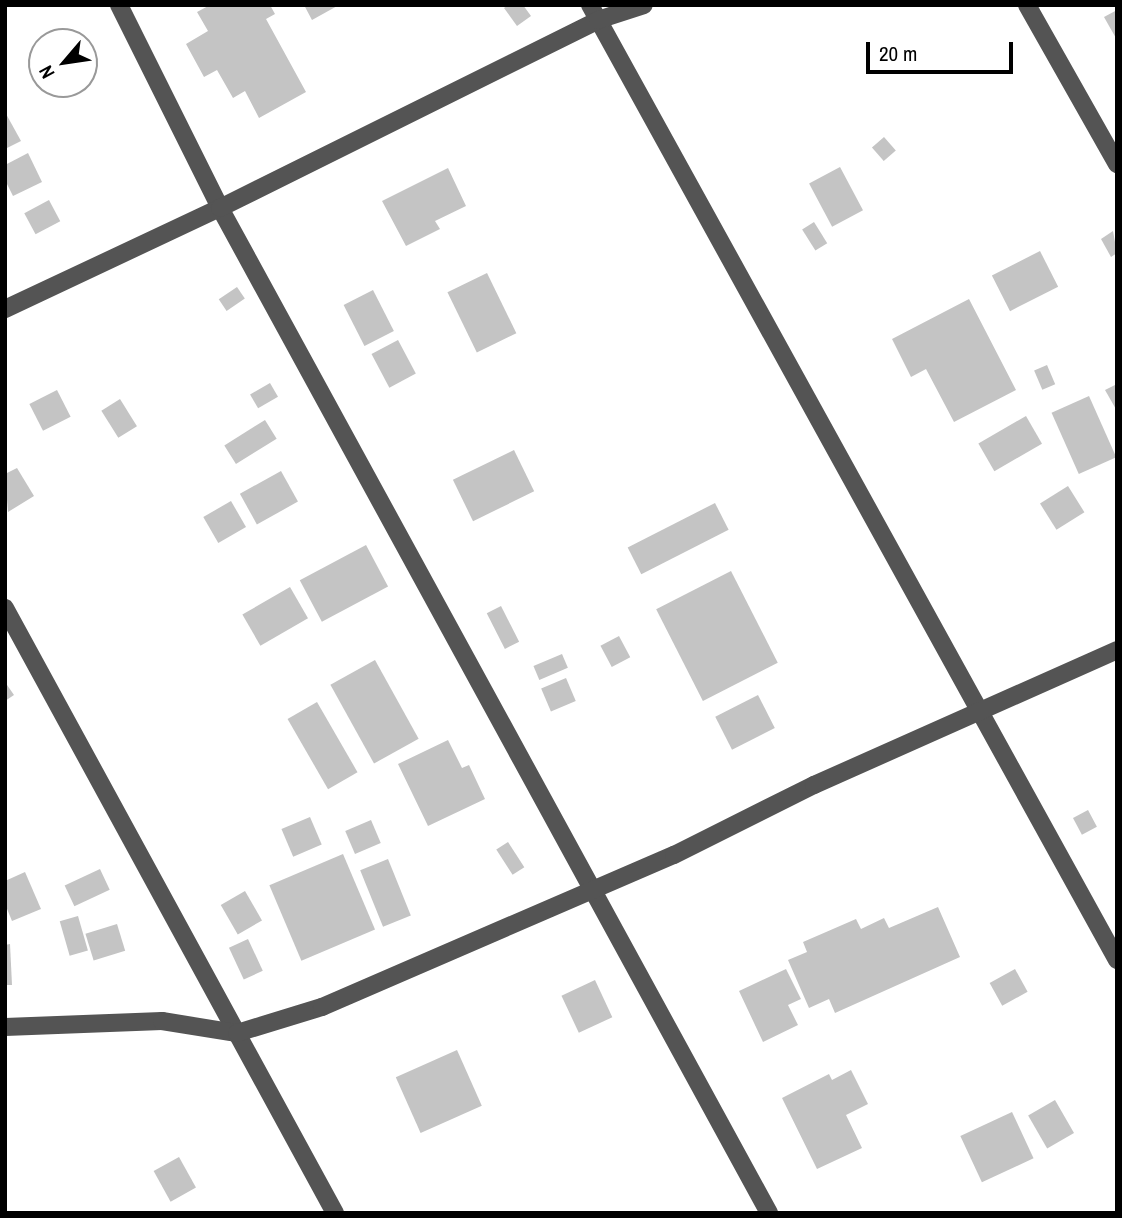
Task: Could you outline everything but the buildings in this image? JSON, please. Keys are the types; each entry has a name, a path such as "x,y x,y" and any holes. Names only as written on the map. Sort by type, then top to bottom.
{"street":[{"path":"119,5 220,208 769,1213"},
{"path":"5,309 220,208 594,13 644,5"},
{"path":"1027,5 1117,164"},
{"path":"594,13 1117,960"},
{"path":"5,608 335,1213"},
{"path":"5,1027 162,1021 237,1033 322,1007 593,891 814,785 981,713 1117,650"}]}
